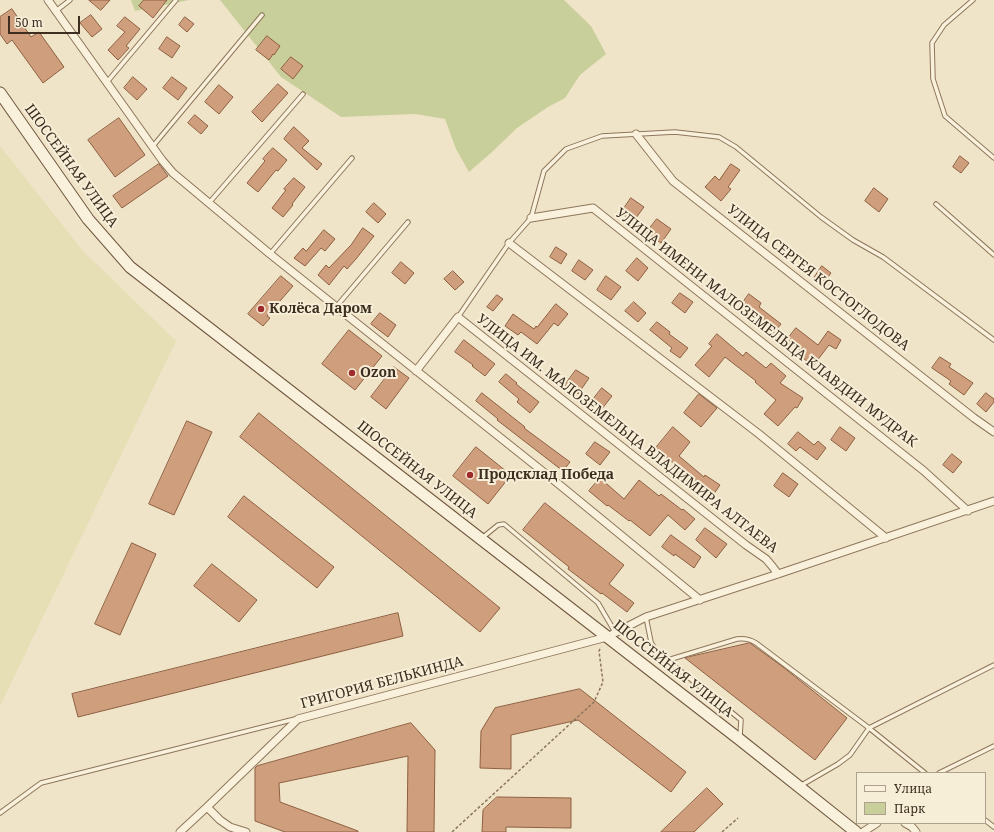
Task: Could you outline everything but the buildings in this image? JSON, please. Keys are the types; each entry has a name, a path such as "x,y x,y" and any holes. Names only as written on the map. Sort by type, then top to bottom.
{"street":[{"path":"48,0 108,82 162,160 173,173 270,254 561,486 700,600"},
{"name":"ШОССЕЙНАЯ УЛИЦА","path":"0,93 88,220 130,266 481,539 611,635 856,832"},
{"name":"УЛИЦА СЕРГЕЯ КОСТОГЛОДОВА","path":"636,134 673,181 974,418 994,432"},
{"name":"УЛИЦА ИМЕНИ МАЛОЗЕМЕЛЬЦА КЛАВДИИ МУДРАК","path":"531,218 593,208 924,470 968,511"},
{"path":"509,243 760,434 886,538"},
{"path":"416,371 458,317"},
{"name":"УЛИЦА ИМ. МАЛОЗЕМЕЛЬЦА ВЛАДИМИРА АЛТАЕВА","path":"458,317 746,545 766,559 778,574"},
{"name":"ГРИГОРИЯ БЕЛЬКИНДА","path":"180,832 207,808 298,719 611,635 646,617 968,511 994,501"},
{"path":"207,808 230,827 246,832"},
{"path":"863,832 875,824"},
{"path":"907,824 916,832"}],"lane":[{"path":"56,11 70,0"},
{"path":"108,82 176,0"},
{"path":"972,0 944,25 932,43 933,79 945,116 994,158"},
{"path":"153,146 262,14"},
{"path":"209,203 303,94"},
{"path":"458,317 509,243 531,218 544,171 566,149 602,136 675,132 718,137 736,147 821,217 853,240 883,257 994,340"},
{"path":"270,254 352,158"},
{"path":"936,204 994,255"},
{"path":"336,307 408,222"},
{"path":"481,539 498,525 504,524 598,603 611,635"},
{"path":"646,617 651,642 656,651 741,720 739,739"},
{"path":"668,660 737,639 750,639 869,728 924,772"},
{"path":"799,787 838,764 850,754 869,728 994,665"},
{"path":"0,813 40,783 298,719"},
{"path":"941,772 994,746"},
{"path":"986,821 994,827"}],"path":[{"path":"452,832 594,702 603,682 599,651 611,635"},
{"path":"722,832 738,818"}],"shaded area":[{"path":"0,146 83,251 176,341 0,706"}],"green space":[{"path":"131,0 189,0 135,11"},
{"path":"220,0 564,0 591,26 606,54 580,75 565,98 548,107 517,128 469,172 456,149 445,119 415,114 341,117 281,77"}],"place":[{"name":"Колёса Даром","path":"261,309"},
{"name":"Ozon","path":"352,373"},
{"name":"Продсклад Победа","path":"470,475"}]}
